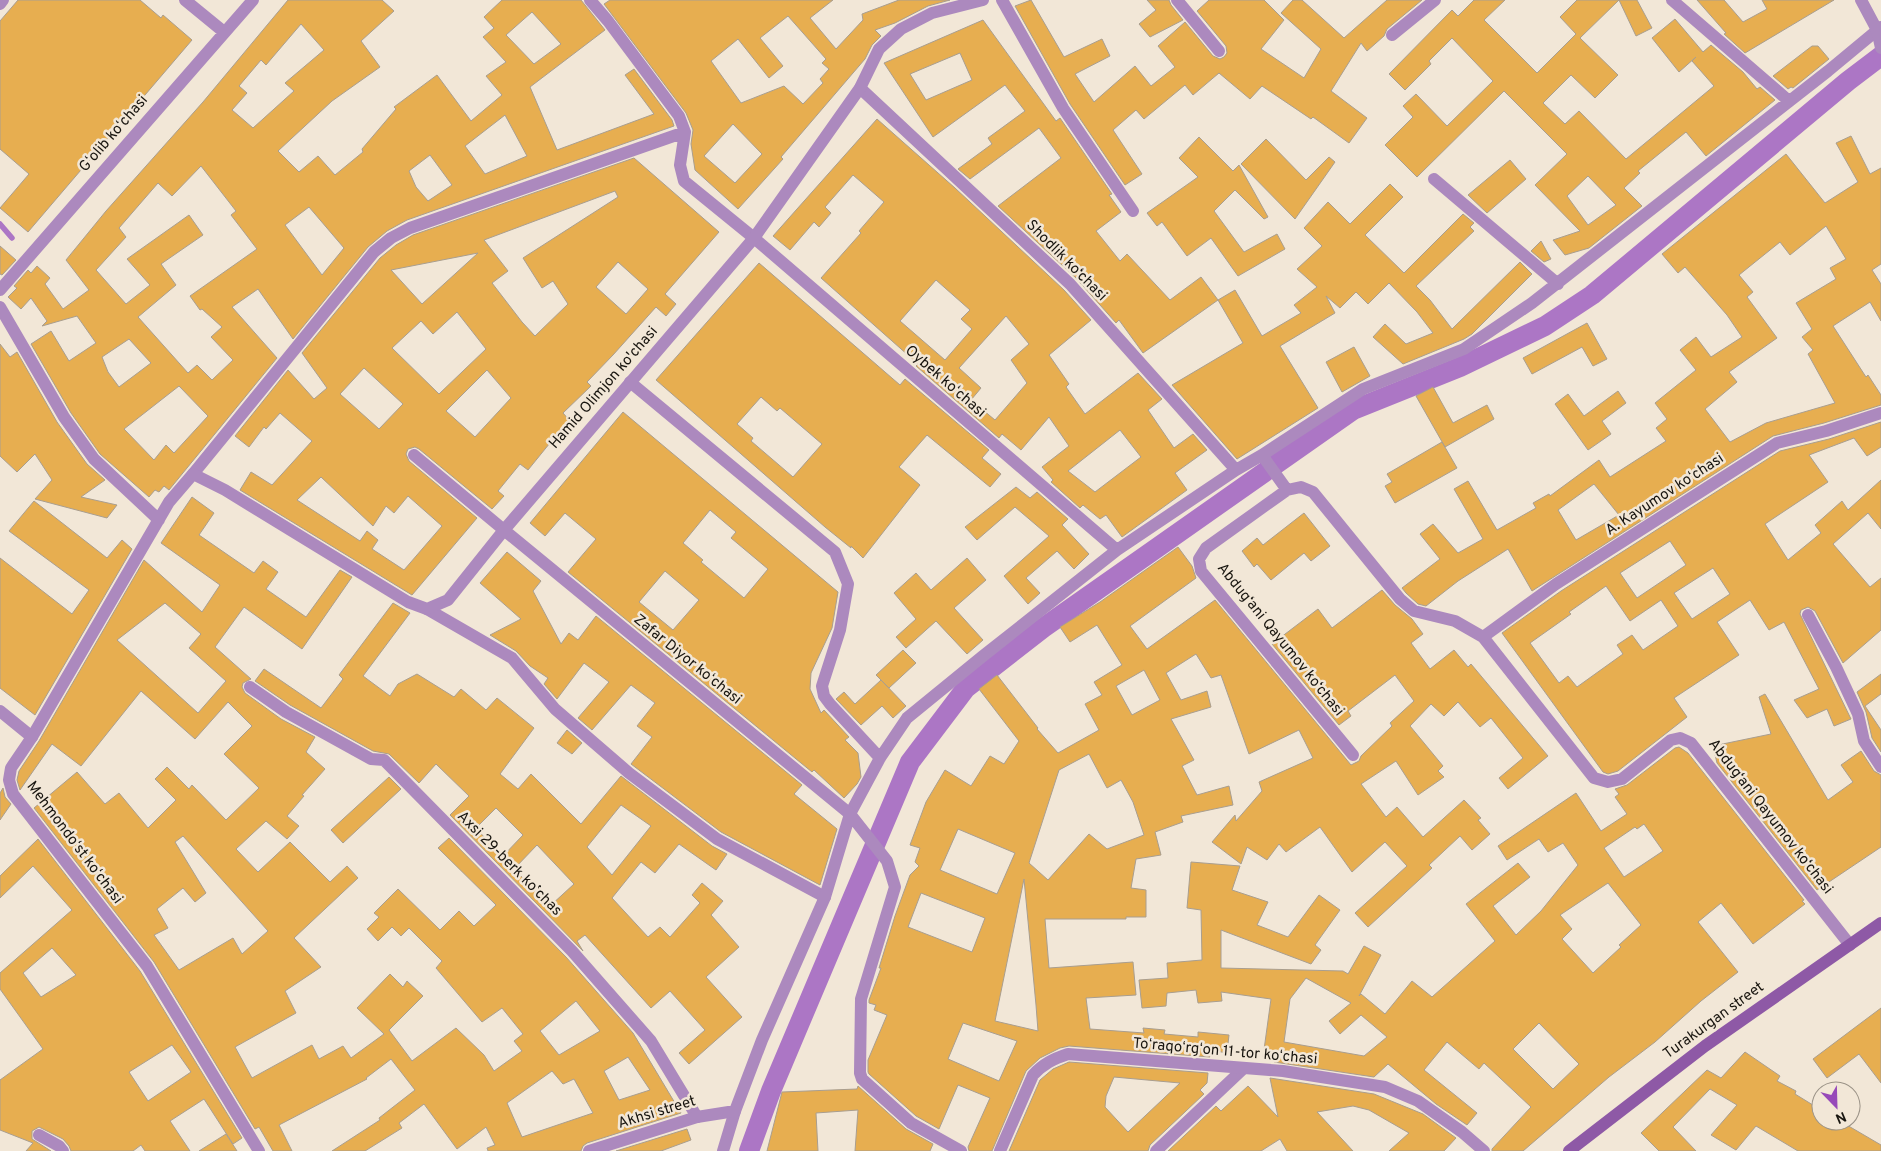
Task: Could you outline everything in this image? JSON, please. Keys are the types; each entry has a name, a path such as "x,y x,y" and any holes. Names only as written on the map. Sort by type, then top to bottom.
{"main road":[{"name":"Turakurgan street","path":"1569,1151 1705,1046 1881,923"}],"street":[{"path":"0,4 3,0"},
{"path":"185,0 224,32"},
{"name":"Gʻolib koʻchasi","path":"0,290 253,0"},
{"path":"590,0 679,116 685,132"},
{"name":"Hamid Olimjon ko'chasi","path":"427,610 448,600 504,530 754,238 860,88 879,49 902,29 932,13 983,0"},
{"path":"1002,0 1064,108 1133,211"},
{"path":"1178,0 1219,51"},
{"path":"1392,36 1434,0"},
{"path":"1672,0 1789,101"},
{"path":"1861,0 1879,29 1881,47"},
{"path":"723,1151 734,1111 762,1040 825,897 850,814 880,758 907,718 1117,550 1236,470 1363,389 1464,349 1558,284 1879,29"},
{"name":"Shodlik ko‘chasi","path":"860,88 1070,284 1236,470"},
{"name":"Oybek koʻchasi","path":"685,132 680,165 684,181 754,238 1117,550"},
{"name":"Mehmondoʻst koʻchasi","path":"259,1151 147,966 14,794 9,780 11,768 32,737 169,502 194,474 374,252 391,238 410,228 685,132"},
{"path":"1434,178 1558,284"},
{"path":"0,307 64,417 94,459 159,520"},
{"path":"630,382 835,552 848,584 840,630 822,686 824,696 880,758"},
{"name":"A. Kayumov koʻchasi","path":"1483,637 1556,584 1777,443 1826,431 1881,413"},
{"name":"Zafar Diyor koʻchasi","path":"414,455 850,814"},
{"path":"1262,455 1287,490"},
{"path":"194,474 225,490 408,602 427,610 512,658 555,709 628,772 717,839 825,897"},
{"name":"Abdug‘ani Qayumov ko‘chasi","path":"1353,755 1201,571 1199,559 1206,548 1287,490 1300,487 1313,492 1400,599 1414,611 1455,621 1483,637 1594,778 1608,782 1622,779 1671,740 1680,738 1691,744 1850,944"},
{"path":"1808,615 1836,667 1858,714 1864,741 1881,767"},
{"name":"Аxsi 29-berk koʼchas","path":"250,687 286,712 371,759 384,760 572,951 651,1041 697,1117"},
{"path":"0,711 32,737"},
{"path":"850,814 887,860 895,887 861,999 860,1073 862,1079 911,1123 961,1151"},
{"name":"Toʻraqoʻrgʻon 11-tor koʻchasi","path":"1000,1151 1033,1075 1042,1066 1068,1054 1283,1071 1385,1087 1418,1101 1462,1132 1484,1151"},
{"path":"1156,1151 1243,1069"},
{"name":"Akhsi street","path":"589,1151 697,1117 734,1111"},
{"path":"39,1135 59,1146 63,1151"}],"building":[{"path":"18,0 140,0 161,18 163,15 192,40 28,232 0,208 29,174 0,149 0,21"},
{"path":"288,0 382,0 394,11 361,41 380,67 332,101 278,151 299,172 318,156 335,175 363,152 362,149 396,109 394,107 437,75 471,121 502,95 486,76 506,62 483,37 494,28 484,17 502,0 581,0 605,30 530,87 557,150 654,114 625,75 634,69 672,120 674,126 407,220 387,231 368,247 293,339 258,289 232,307 277,358 169,490 164,486 159,492 155,490 149,497 100,454 71,413 31,344 51,331 69,361 96,343 77,316 42,326 47,321 31,298 21,309 8,297 17,288 14,286 28,270 31,273 37,266 50,278 45,284 63,309 89,290 66,260 106,211 203,102","holes":["532,12 561,44 534,64 506,35","301,24 324,50 285,83 294,91 253,128 232,110 247,93 239,86 261,60 266,65","505,115 527,156 485,174 465,146","430,155 452,185 428,201 416,187 409,171","201,166 236,211 231,215 257,249 190,296 200,310 202,309 222,327 211,337 233,360 212,380 197,365 188,373 138,317 176,285 161,264 203,235 189,215 127,259 150,285 126,304 96,270 126,237 119,228 158,183 172,196","309,207 344,248 322,275 285,225","129,339 151,363 119,387 108,372 102,357","179,386 208,416 174,453 166,445 154,460 124,429"]},
{"path":"610,0 833,0 810,18 836,49 863,20 862,14 899,0 950,0 928,6 895,23 875,30 881,36 872,45 865,59 781,157 783,159 738,209 695,170 691,144 693,130 686,113 604,4","holes":["788,16 826,59 822,63 829,69 820,79 823,83 803,104 784,86 741,103 711,61 738,39 769,78 783,66 760,38","733,124 762,154 735,183 704,156"]},
{"path":"1031,0 1064,57 1102,39 1110,56 1075,74 1094,102 1135,66 1151,86 1175,67 1158,46 1185,22 1213,56 1220,59 1224,57 1227,53 1226,46 1197,11 1209,0 1264,0 1284,20 1261,49 1304,78 1321,49 1281,13 1293,0 1302,0 1344,38 1387,0 1422,0 1387,29 1384,36 1367,51 1361,43 1331,91 1367,118 1349,143 1313,117 1311,119 1262,86 1250,99 1219,73 1193,95 1185,85 1144,119 1136,110 1113,130 1142,174 1125,185 1070,104 1015,6"},
{"path":"1147,0 1169,0 1183,20 1150,37 1139,24 1156,10"},
{"path":"1474,0 1505,0 1484,20 1537,73 1576,34 1560,17 1577,0 1619,0 1580,38 1618,75 1595,98 1571,75 1543,103 1565,124 1579,111 1626,159 1714,86 1692,61 1696,57 1679,72 1652,38 1675,19 1703,52 1711,45 1743,72 1757,89 1760,87 1775,100 1706,156 1686,132 1638,171 1640,173 1624,188 1642,206 1589,248 1565,255 1553,240 1580,231 1535,185 1567,154 1504,91 1417,177 1385,145 1413,117 1403,106 1416,94 1447,126 1493,81 1452,38 1429,61 1431,64 1405,90 1389,74 1452,10 1458,16","holes":["1588,176 1616,205 1588,225 1567,196"]},
{"path":"1619,0 1637,0 1652,28 1636,36"},
{"path":"1697,0 1724,0 1743,22 1767,9 1762,0 1834,0 1745,53 1724,34 1726,33"},
{"path":"983,20 1056,121 1060,118 1112,194 1109,195 1121,212 1096,231 1120,261 1127,254 1170,300 1201,277 1218,300 1143,353 1119,320 1116,323 1076,278 998,206 1061,158 1039,128 970,179 958,169 992,144 988,138 1025,111 1005,85 933,137 884,63","holes":["960,53 972,80 926,100 910,74"]},
{"path":"1812,46 1818,46 1829,59 1793,88 1788,89 1773,76"},
{"path":"877,119 955,188 1064,290 1091,320 1049,355 1069,384 1066,387 1085,414 1138,373 1162,399 1148,410 1174,448 1193,434 1207,450 1175,473 1187,490 1122,537 1106,515 1100,519 1083,505 1080,508 1051,482 1053,480 1042,467 1069,446 1049,417 1021,450 1002,434 999,438 916,366 918,364 821,278 861,233 859,231 884,202 853,175 825,207 831,213 819,227 814,222 790,250 773,236","holes":["936,280 970,310 961,319 972,329 945,360 900,321","1006,316 1029,344 1011,360 1027,383 995,420 971,400 981,388 959,368","1120,430 1141,457 1095,492 1068,471"]},
{"path":"1851,136 1870,174 1881,168 1881,264 1872,270 1881,284 1881,321 1870,302 1833,326 1866,377 1868,375 1881,395 1881,405 1824,423 1773,436 1532,591 1508,549 1458,581 1426,606 1418,604 1406,593 1402,588 1440,559 1420,534 1433,524 1458,553 1483,539 1454,489 1468,481 1497,530 1536,508 1533,503 1549,494 1550,496 1599,460 1610,477 1666,441 1656,428 1667,419 1655,403 1696,370 1680,350 1696,337 1711,357 1742,337 1727,315 1685,267 1678,273 1662,254 1786,154 1825,203 1858,182 1836,143","holes":["1826,226 1846,259 1830,268 1836,279 1796,303 1812,329 1802,337 1813,350 1808,354 1835,403 1766,423 1730,442 1705,409 1737,382 1729,372 1777,338 1747,297 1753,292 1739,275 1780,242 1790,255","1594,484 1619,515 1576,540 1558,510"]},
{"path":"1199,137 1233,171 1239,165 1268,217 1264,219 1235,190 1214,211 1244,252 1277,234 1285,249 1238,276 1211,238 1187,256 1162,222 1157,226 1147,213 1198,177 1179,158"},
{"path":"1266,139 1306,180 1329,157 1335,162 1295,219 1241,164"},
{"path":"634,158 719,232 665,294 676,304 666,316 656,307 587,382 591,386 563,413 571,422 554,438 528,470 520,464 498,491 504,496 492,509 419,449 415,447 408,449 406,454 409,461 477,518 412,595 240,490 251,472 272,485 312,441 280,413 266,429 264,427 249,447 235,436 288,370 314,399 327,388 302,353 380,258 396,245 413,235","holes":["615,191 618,197 523,258 542,288 553,281 568,304 535,336 492,283 508,271 484,240","478,253 422,304 391,270","618,262 648,289 626,314 596,287","457,312 486,349 439,394 392,348 421,321 433,334","364,368 403,404 379,429 340,394","487,370 511,398 475,437 446,411","321,477 373,526 386,506 394,513 408,496 442,526 404,570 372,549 378,540 367,531 360,541 297,500"]},
{"path":"1510,160 1526,179 1487,213 1468,195"},
{"path":"1390,184 1403,197 1365,235 1404,273 1463,214 1474,223 1470,227 1474,231 1416,286 1430,300 1452,329 1520,262 1532,274 1472,334 1403,364 1373,337 1385,324 1406,344 1433,333 1417,312 1389,283 1368,304 1356,292 1340,308 1326,296 1335,313 1280,346 1318,408 1237,459 1172,385 1243,343 1218,300 1235,290 1262,336 1301,313 1294,305 1317,287 1297,269 1322,246 1304,228 1328,202 1350,224"},
{"path":"1541,241 1551,259 1544,262 1531,251"},
{"path":"0,246 16,260 2,275 0,274"},
{"path":"759,263 900,385 905,379 989,450 982,458 1001,474 990,487 927,435 899,467 920,485 863,558 656,380","holes":["761,397 777,411 780,408 822,444 793,477 751,441 753,438 737,424"]},
{"path":"1587,323 1607,359 1593,366 1582,347 1532,374 1523,358"},
{"path":"0,344 10,357 17,352 57,422 87,464 105,480 81,497 117,505 107,518 35,499 52,480 35,454 17,472 0,456"},
{"path":"1354,347 1370,376 1342,392 1326,362"},
{"path":"1433,387 1453,423 1487,405 1494,419 1445,447 1416,396"},
{"path":"1618,391 1626,403 1602,421 1611,434 1588,450 1555,404 1568,394 1584,416"},
{"path":"623,412 838,592 832,628 811,673 810,689 821,713 824,710 849,737 845,740 858,753 861,777 857,784 844,798 814,770 812,772 568,572 596,539 565,513 545,536 530,523","holes":["710,510 736,532 731,538 768,569 744,598 701,562 703,560 683,543","665,571 699,600 673,630 639,602"]},
{"path":"1881,422 1881,447 1867,456 1854,438 1809,455 1828,482 1765,524 1788,560 1821,533 1815,525 1842,501 1848,510 1881,480 1881,529 1868,513 1833,544 1870,587 1881,578 1881,630 1843,663 1815,611 1808,607 1801,610 1800,614 1851,719 1834,726 1827,709 1807,718 1794,700 1819,689 1784,622 1769,630 1750,600 1717,622 1739,655 1674,698 1687,717 1618,771 1608,774 1603,772 1502,633 1561,591 1780,451 1829,439","holes":["1670,541 1686,565 1637,598 1620,573","1713,568 1730,594 1692,619 1674,593","1606,586 1630,621 1661,600 1678,626 1643,650 1632,635 1617,645 1623,654 1577,687 1568,676 1559,683 1530,643 1571,614 1569,612"]},
{"path":"1442,442 1457,468 1395,503 1385,486 1392,482 1387,474"},
{"path":"1016,487 1030,498 1037,492 1068,519 1062,525 1089,554 1074,569 1057,551 1026,578 1040,593 1028,604 1004,576 1049,536 1015,507 977,540 965,527"},
{"path":"192,497 214,513 199,535 254,573 263,561 278,572 266,589 306,617 340,570 352,577 302,649 244,607 215,647 251,679 243,683 242,687 245,693 281,719 315,737 306,752 325,769 302,795 304,796 287,816 299,826 287,839 266,821 236,849 258,872 290,842 330,882 347,866 358,878 294,938 321,967 285,991 296,1013 235,1047 252,1078 312,1045 319,1059 343,1046 351,1058 384,1034 357,1008 390,974 403,987 407,981 423,996 389,1030 412,1061 456,1028 484,1055 494,1071 522,1051 514,1041 523,1034 502,1008 482,1022 436,968 442,961 409,928 401,936 392,927 378,941 367,929 379,917 374,913 398,889 440,930 459,911 474,926 496,905 438,848 449,838 566,957 633,1033 681,1113 587,1143 581,1151 488,1151 487,1148 495,1145 486,1127 457,1149 424,1104 399,1123 402,1128 365,1151 332,1151 380,1120 379,1118 415,1090 391,1059 367,1079 279,1125 292,1151 273,1151 259,1127 255,1129 154,962 34,808 77,772 105,804 119,793 148,828 176,800 155,779 167,767 189,789 192,785 226,820 259,788 224,754 252,726 228,702 195,739 141,691 81,766 52,744 20,790 17,780 19,771 39,741 144,560 202,612 220,585 161,543","holes":["165,603 201,634 189,648 226,681 198,713 117,640","183,836 268,931 242,954 233,938 179,970 154,935 168,928 157,909 183,888 195,902 206,893 175,842","576,1001 600,1031 559,1055 540,1031","628,1057 650,1090 619,1100 604,1071","552,1071 563,1084 574,1079 593,1113 522,1137 507,1103"]},
{"path":"34,501 107,558 122,540 132,549 35,715 0,688 0,558 72,614 89,590 9,531"},
{"path":"1304,513 1330,546 1311,561 1304,553 1271,580 1257,564 1254,567 1242,551 1257,538 1263,545"},
{"path":"1178,547 1192,566 1196,578 1130,626 1147,649 1215,600 1351,765 1359,761 1361,756 1392,726 1390,723 1414,701 1395,675 1348,711 1351,716 1339,725 1272,644 1318,609 1332,628 1382,590 1395,605 1412,619 1423,634 1411,643 1430,669 1454,650 1468,667 1471,664 1548,756 1508,789 1499,778 1523,758 1491,718 1480,727 1458,702 1444,716 1431,704 1410,726 1443,766 1438,771 1444,777 1418,795 1396,761 1361,784 1386,817 1397,807 1423,837 1464,800 1481,818 1478,820 1490,834 1472,850 1460,836 1429,865 1432,868 1368,927 1355,913 1407,866 1385,842 1352,872 1320,827 1286,852 1279,844 1267,860 1247,847 1241,864 1212,842 1235,815 1236,821 1262,791 1259,782 1313,758 1299,730 1249,754 1221,675 1211,678 1196,654 1166,673 1181,700 1207,691 1211,707 1171,719 1194,760 1182,766 1197,795 1229,786 1233,805 1181,816 1183,822 1155,832 1161,855 1136,859 1131,888 1146,890 1146,917 1126,917 1126,919 1045,919 1049,968 1133,962 1136,995 1086,998 1090,1029 1144,1033 1143,1028 1165,1030 1164,1034 1198,1037 1198,1032 1229,1035 1227,1053 1210,1050 1210,1057 1069,1046 1060,1048 1040,1058 1026,1071 992,1151 969,1151 968,1147 990,1098 958,1085 939,1129 916,1116 868,1072 868,1060 887,1015 874,1010 876,1005 869,1003 869,1000 910,875 919,866 915,862 920,848 910,845 926,802 945,770 971,786 990,756 1004,764 1019,741 979,689 997,675 1037,729 1058,753 1099,730 1085,704 1102,695 1094,682 1122,665 1097,625 1070,642 1060,627 1100,602","holes":["1144,670 1160,700 1132,715 1116,686","1089,754 1107,788 1121,780 1133,802 1144,835 1107,849 1089,834 1048,880 1029,863 1059,770","958,829 1015,853 997,894 940,870","1024,879 1036,1005 1038,1031 995,1021","921,893 985,918 972,952 908,927","963,1023 1017,1041 999,1081 948,1059"]},
{"path":"507,552 541,581 533,591 561,644 569,633 578,640 596,616 802,785 794,794 837,829 820,885 721,832 631,764 652,737 637,726 655,703 631,685 592,730 578,718 609,682 584,663 557,699 544,684 548,678 530,666 516,651 490,635 521,619 480,583"},
{"path":"967,558 986,580 954,608 983,640 967,654 936,621 906,648 896,637 916,619 894,593 916,573 931,590"},
{"path":"393,603 410,613 363,676 390,696 398,684 417,674 454,697 461,689 486,710 497,698 534,728 500,774 518,789 531,774 581,824 621,776 712,846 727,854 716,870 679,844 655,873 641,862 612,898 648,937 660,927 670,937 700,903 692,895 702,883 723,901 711,915 739,947 706,977 742,1017 689,1064 679,1053 705,1030 670,991 651,1008 585,935 577,941 583,951 450,815 469,796 436,764 419,783 389,754 373,751 290,705 255,681 264,669 321,708 343,679 339,675","holes":["621,805 651,826 612,875 587,847","496,808 523,835 502,857 476,828","537,845 574,884 550,906 514,869"]},
{"path":"903,650 916,663 889,688 876,675"},
{"path":"1881,674 1881,694 1865,706 1881,730 1881,752 1872,738 1866,712 1857,692"},
{"path":"881,680 906,706 893,718 882,706 861,725 836,699 844,692 855,704"},
{"path":"1765,694 1828,800 1853,782 1841,765 1861,751 1874,771 1881,775 1881,847 1817,890 1717,763 1713,746 1771,734 1759,697"},
{"path":"567,730 582,743 572,754 557,743"},
{"path":"1679,747 1688,753 1804,900 1802,901 1805,904 1753,944 1721,903 1698,922 1738,972 1701,1001 1655,1042 1609,1077 1523,1151 1492,1151 1492,1149 1531,1107 1484,1063 1479,1069 1447,1042 1424,1070 1477,1113 1467,1125 1436,1104 1388,1064 1374,1077 1274,1062 1277,1059 1263,1057 1271,999 1221,992 1222,1001 1198,1003 1196,990 1167,993 1166,1006 1142,1008 1139,980 1168,978 1167,963 1202,960 1201,910 1187,908 1191,862 1240,866 1232,890 1268,902 1257,925 1288,937 1319,895 1340,910 1315,945 1321,950 1311,964 1221,930 1221,968 1343,971 1348,974 1364,946 1381,955 1359,996 1361,994 1385,1014 1412,981 1432,997 1495,941 1466,904 1518,863 1530,877 1493,906 1516,935 1541,911 1578,865 1563,843 1548,852 1539,839 1507,860 1498,846 1576,793 1601,831 1627,814 1615,797 1619,794 1615,789 1627,785 1675,748","holes":["1644,824 1663,851 1624,877 1604,848 1635,827 1637,829","1608,883 1641,925 1593,973 1562,939 1572,929 1560,915","1306,978 1351,1003 1329,1021 1340,1034 1361,1015 1387,1037 1364,1056 1284,1042 1290,999","1539,1023 1579,1064 1553,1089 1513,1049"]},
{"path":"389,777 401,789 343,843 331,830"},
{"path":"3,788 5,797 11,804 0,820 0,793"},
{"path":"38,839 140,971 242,1138 233,1144 204,1099 170,1121 190,1151 145,1151 141,1145 133,1151 71,1151 63,1139 39,1127 32,1131 32,1139 51,1151 26,1151 33,1143 0,1130 0,1080 43,1049 0,989 0,973 72,910 33,866 0,898 0,876","holes":["52,948 76,975 41,997 23,973","172,1045 191,1072 148,1101 129,1072"]},
{"path":"1881,1008 1881,1083 1859,1054 1827,1078 1813,1059"},
{"path":"1745,1052 1780,1076 1777,1081 1796,1091 1795,1094 1811,1104 1811,1131 1857,1131 1881,1145 1881,1151 1798,1151 1756,1126 1736,1150 1711,1135 1737,1105 1710,1089 1673,1127 1696,1151 1659,1151 1641,1133 1707,1070 1721,1078"},
{"path":"1069,1062 1208,1073 1207,1083 1200,1090 1204,1094 1150,1145 1148,1151 1009,1151 1040,1080 1053,1069","holes":["1114,1077 1180,1083 1128,1132 1105,1107 1106,1096"]},
{"path":"1270,1078 1374,1094 1423,1114 1456,1138 1444,1151 1389,1151 1409,1133 1369,1110 1353,1106 1317,1112 1353,1151 1287,1151 1280,1139 1261,1151 1168,1151 1216,1106 1221,1111 1248,1086 1278,1117"},
{"path":"858,1086 906,1129 933,1144 930,1151 855,1151 858,1110 816,1113 818,1151 767,1151 782,1092 857,1089"},
{"path":"687,1129 691,1140 661,1151 616,1151"},
{"path":"226,1134 237,1151 199,1151"}],"waterway":[{"path":"749,1151 771,1091 910,762 966,688 1043,628 1353,410 1460,367 1545,326 1592,295 1848,81 1881,56"},
{"path":"0,224 12,238"}]}
